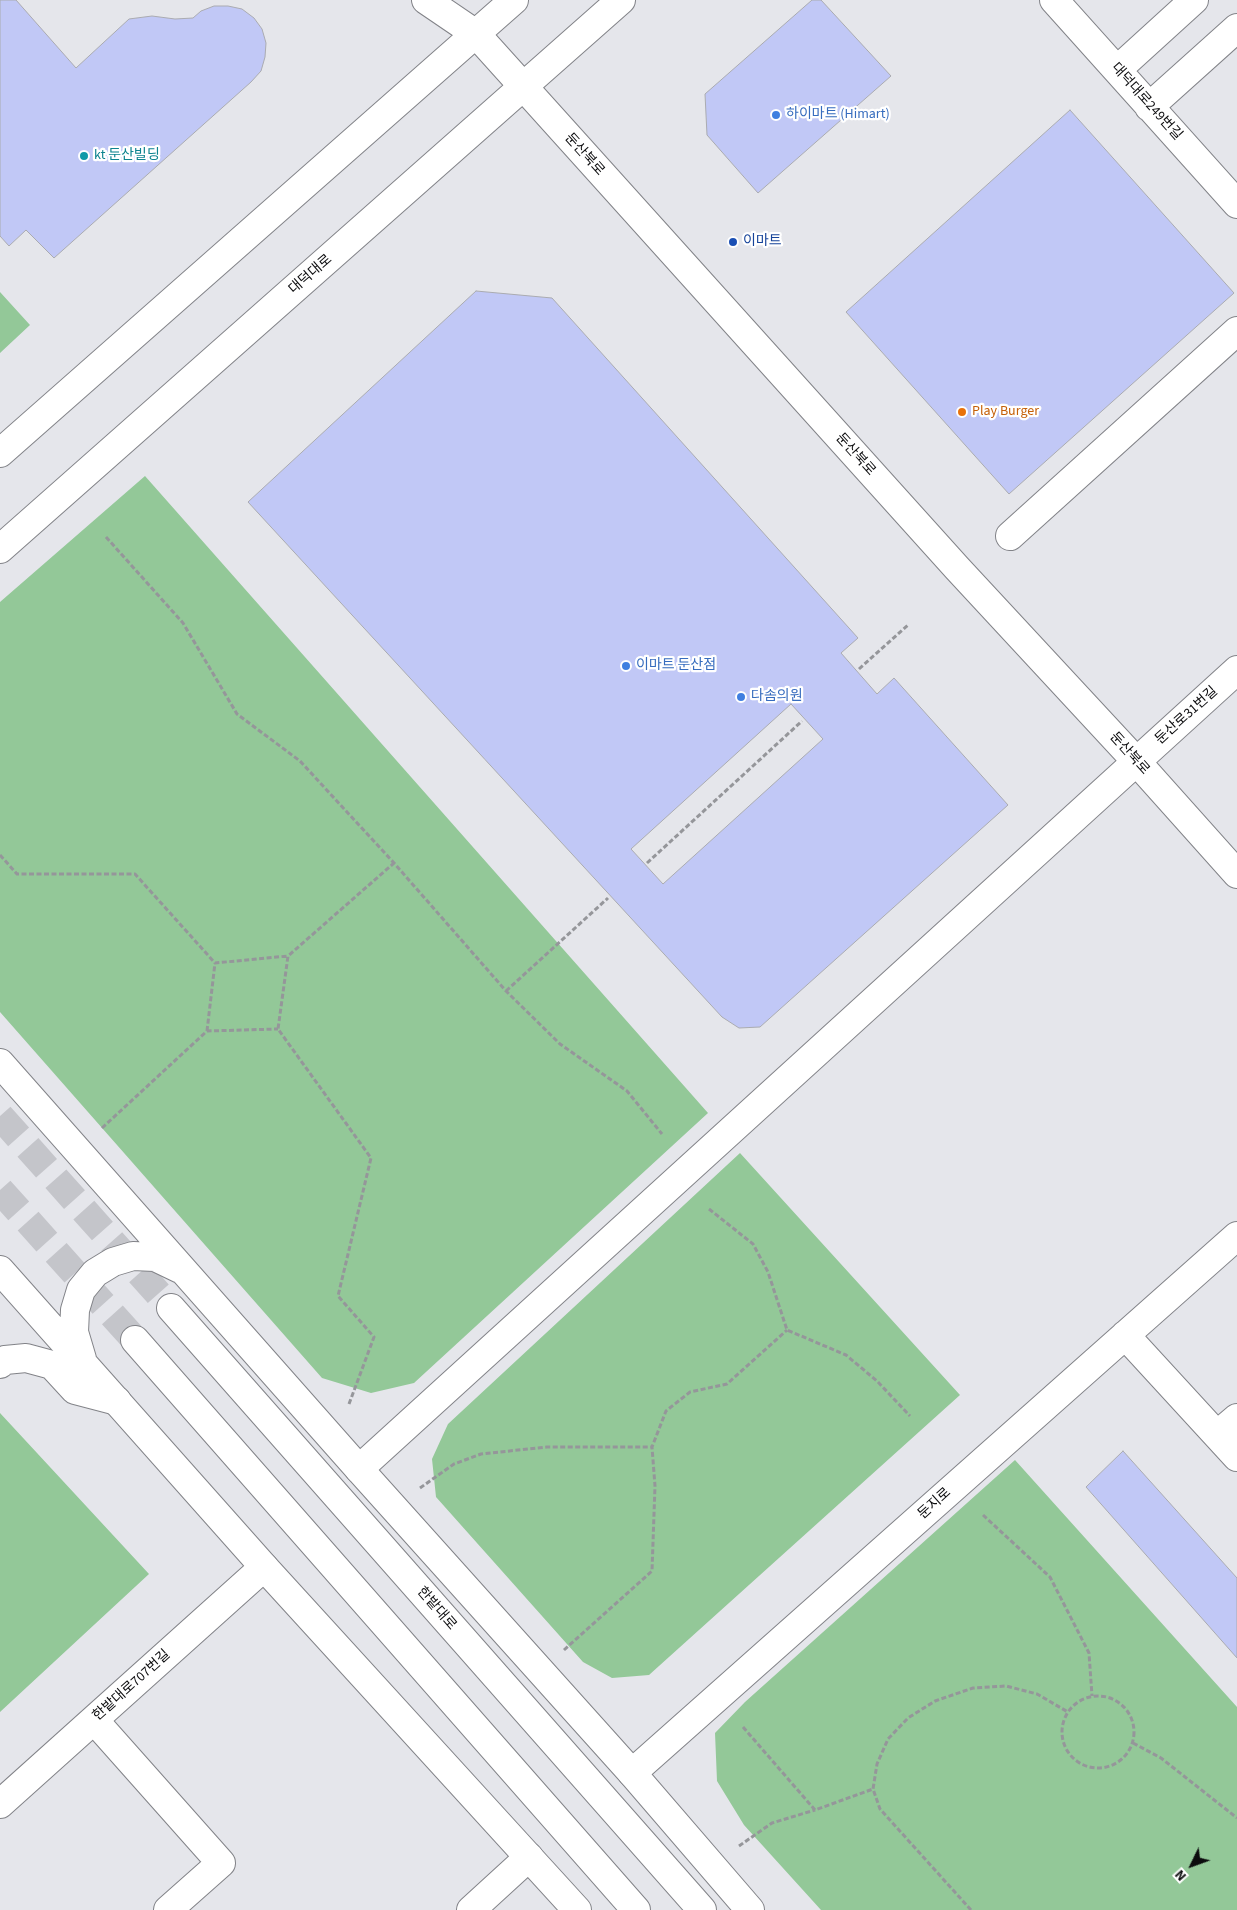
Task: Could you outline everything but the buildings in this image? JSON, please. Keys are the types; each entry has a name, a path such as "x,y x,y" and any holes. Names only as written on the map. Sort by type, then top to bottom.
{"main road":[{"name":"둔산북로","path":"426,0 476,34 957,568 1136,761 1237,874"},
{"name":"둔산북로","path":"460,0 476,34"},
{"path":"0,453 514,0"},
{"name":"대덕대로","path":"0,549 621,0"},
{"name":"대덕대로249번길","path":"1054,0 1237,204"},
{"path":"1117,70 1194,0"},
{"path":"1150,107 1237,28"},
{"path":"1010,536 1237,331"},
{"name":"둔산로31번길","path":"359,1470 1237,670"},
{"path":"0,1063 359,1470 632,1773 750,1910"},
{"name":"둔지로","path":"632,1773 1237,1236"},
{"path":"84,1363 74,1332 75,1310 81,1290 95,1273 112,1262 133,1256 154,1257 186,1272"},
{"path":"0,1270 264,1567 577,1910"},
{"name":"한밭대로","path":"171,1308 702,1910"},
{"path":"1125,1335 1227,1427 1237,1457"},
{"path":"135,1340 636,1910"},
{"path":"0,1364 5,1360 26,1358 52,1366 75,1390 118,1401"},
{"name":"한밭대로707번길","path":"0,1804 264,1567"},
{"path":"94,1720 221,1863 168,1910"},
{"path":"471,1910 529,1857"}],"path":[{"path":"106,537 183,623 237,714 300,761 394,863 506,992 560,1044 627,1091 662,1134"},
{"path":"859,669 908,625"},
{"path":"646,863 802,721"},
{"path":"0,855 17,874 135,874 215,963 207,1031 102,1128"},
{"path":"215,963 288,956 394,863"},
{"path":"506,992 608,898"},
{"path":"288,956 278,1029 372,1158 338,1296 374,1337 348,1404"},
{"path":"207,1031 278,1029"},
{"path":"709,1208 753,1244 768,1272 786,1330"},
{"path":"786,1330 846,1355 877,1381 910,1416"},
{"path":"562,1653 652,1571 655,1486 652,1447 666,1411 690,1392 727,1384 786,1330"},
{"path":"415,1492 454,1464 481,1454 547,1447 652,1447"},
{"path":"983,1516 1050,1577 1089,1653 1092,1696"},
{"path":"971,1910 880,1808 873,1789 877,1764 888,1739 908,1718 936,1701 973,1688 1006,1686 1037,1694 1068,1712"},
{"path":"1092,1696 1104,1696 1116,1700 1126,1708 1132,1718 1135,1730 1133,1743 1128,1754 1119,1763 1108,1768 1095,1769 1082,1766 1065,1748 1062,1736 1062,1723 1068,1712 1074,1704 1092,1696"},
{"path":"743,1728 815,1810"},
{"path":"1133,1743 1161,1758 1237,1818"},
{"path":"739,1846 772,1823 873,1789"}],"green space":[{"path":"0,292 30,325 0,353"},
{"path":"145,476 708,1113 414,1383 371,1393 322,1378 0,1012 0,602"},
{"path":"740,1153 960,1395 649,1675 612,1678 583,1662 436,1497 432,1459 448,1424"},
{"path":"0,1413 149,1574 0,1712"},
{"path":"1015,1460 1237,1707 1237,1910 821,1910 744,1825 717,1781 715,1733 745,1702"}],"tunnel":[{"path":"0,1116 171,1308"},
{"path":"0,1190 135,1340"}],"place":[{"name":"하이마트 (Himart)","path":"776,115"},
{"name":"kt 둔산빌딩","path":"84,156"},
{"name":"이마트","path":"733,242"},
{"name":"Play Burger","path":"962,412"},
{"name":"이마트 둔산점","path":"626,666"},
{"name":"다솜의원","path":"741,697"}]}
